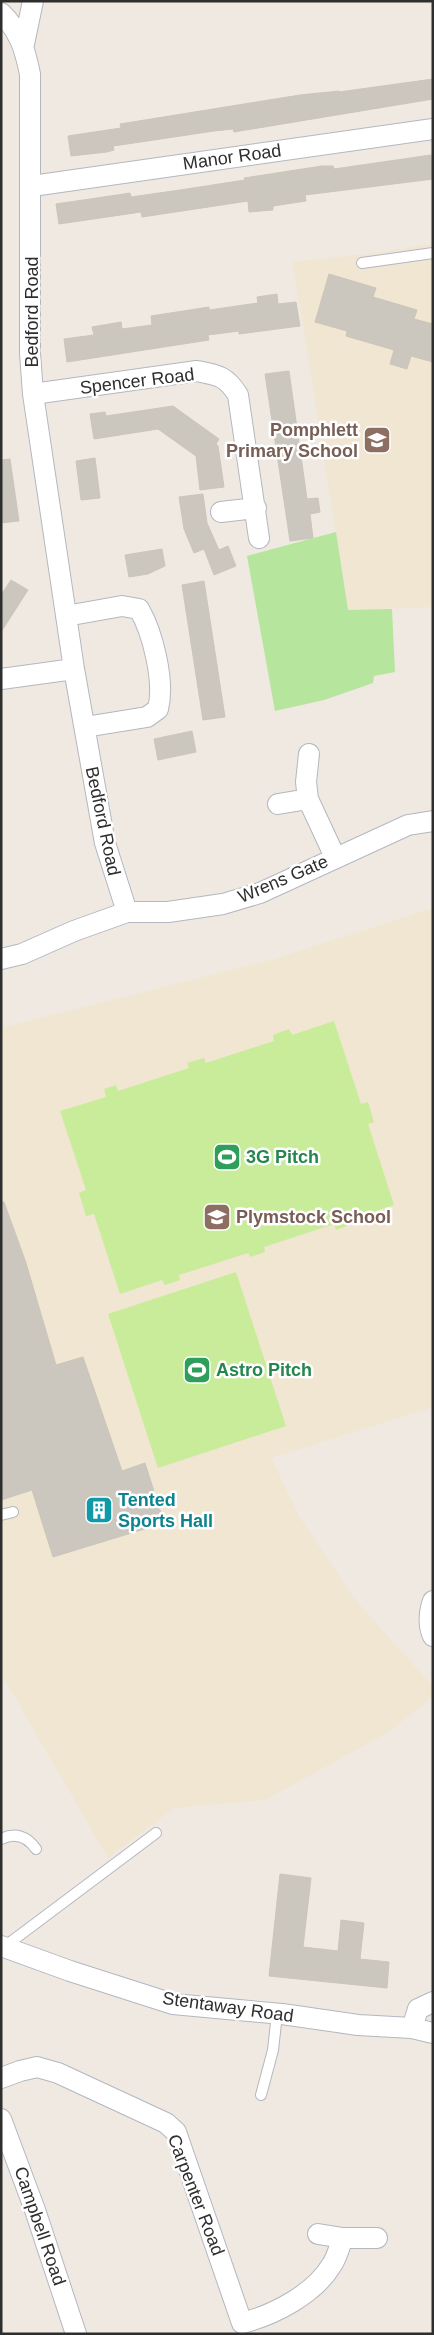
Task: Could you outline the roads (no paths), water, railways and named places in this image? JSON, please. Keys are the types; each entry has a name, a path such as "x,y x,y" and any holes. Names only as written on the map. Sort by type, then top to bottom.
{"street":[{"path":"24,44 33,1"},
{"name":"Bedford Road","path":"1,13 12,23 24,44 30,74 32,186 30,353 33,394 74,669 105,842 116,884 127,912"},
{"name":"Manor Road","path":"32,186 433,129"},
{"name":"Spencer Road","path":"33,394 197,371 218,375 230,383 238,395 259,538"},
{"path":"221,512 256,508"},
{"path":"66,616 122,606 139,609 148,624 162,694 158,709 147,717 85,728"},
{"path":"1,679 74,669"},
{"path":"308,754 306,782 308,799 335,857"},
{"path":"278,804 308,799"},
{"name":"Wrens Gate","path":"3,954 40,948 74,931 127,912 168,912 222,904 260,893 408,825 433,821"},
{"path":"433,1601 430,1608 430,1629 433,1636"},
{"name":"Stentaway Road","path":"3,1947 70,1971 174,2004 277,2014 358,2025 412,2028 433,2033"},
{"path":"412,2028 418,2010 433,2002"},
{"name":"Carpenter Road","path":"1,2078 20,2070 38,2067 58,2073 166,2123 176,2132 240,2329"},
{"name":"Campbell Road","path":"1,2119 35,2210 76,2334"},
{"path":"318,2234 343,2238 377,2238"},
{"path":"240,2329 310,2292 332,2266 343,2238"}],"lane":[{"path":"362,263 433,253"},
{"path":"1,1515 13,1512"},
{"path":"3,1947 156,1833"},
{"path":"1,1840 7,1836 20,1836 30,1840 36,1849"},
{"path":"260,2095 273,2050 277,2014"}],"place":[{"name":"Pomphlett Primary School","path":"377,440"},
{"name":"3G Pitch","path":"227,1157"},
{"name":"Plymstock School","path":"217,1217"},
{"name":"Astro Pitch","path":"197,1370"},
{"name":"Tented Sports Hall","path":"99,1510"}]}
